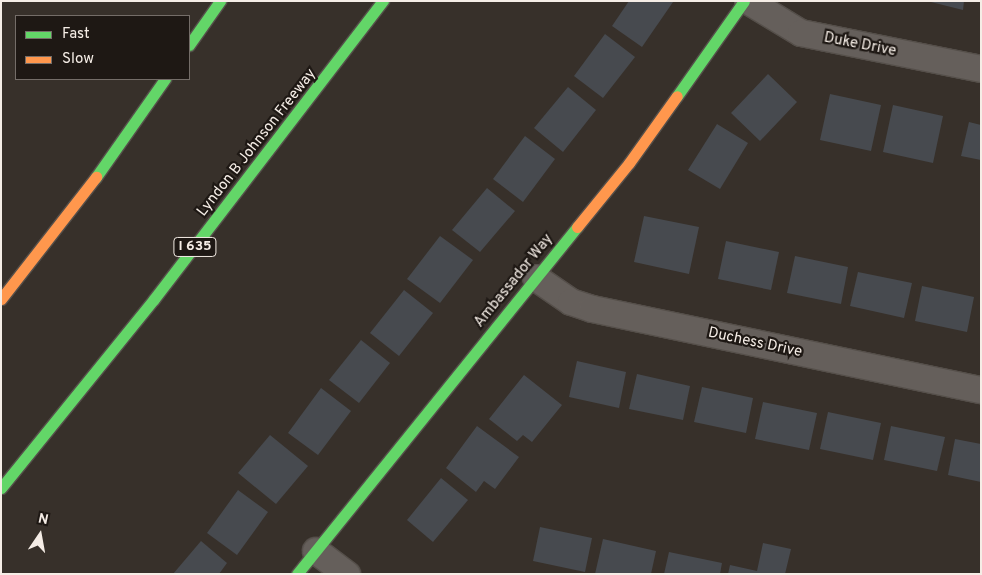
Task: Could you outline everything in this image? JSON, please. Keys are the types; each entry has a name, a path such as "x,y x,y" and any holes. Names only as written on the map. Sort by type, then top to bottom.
{"main road":[{"path":"190,30 207,1"},
{"path":"190,44 220,1"},
{"name":"Lyndon B Johnson Freeway","path":"1,488 184,261 383,1"},
{"name":"Ambassador Way","path":"297,574 629,163 746,1"},
{"path":"1,299 93,182 159,80"},
{"path":"138,115 164,80"}],"street":[{"name":"Duke Drive","path":"746,1 801,33 981,69"},
{"name":"Duchess Drive","path":"536,278 571,302 592,309 981,390"},
{"path":"316,551 347,574"}],"building":[{"path":"629,1 673,2 642,47 612,26"},
{"path":"927,1 964,1 963,10"},
{"path":"605,34 635,57 603,98 574,76"},
{"path":"768,74 797,102 760,141 731,113"},
{"path":"568,87 596,110 563,152 534,128"},
{"path":"830,94 881,105 871,151 820,140"},
{"path":"893,105 943,116 933,163 883,152"},
{"path":"969,122 981,125 981,160 961,156"},
{"path":"717,124 748,143 720,189 688,170"},
{"path":"525,136 555,159 523,202 493,179"},
{"path":"487,188 515,211 480,252 452,230"},
{"path":"644,216 699,227 689,274 634,262"},
{"path":"440,236 473,260 440,303 407,279"},
{"path":"726,241 779,252 771,290 718,279"},
{"path":"795,256 848,267 841,304 787,293"},
{"path":"858,272 912,283 904,318 850,306"},
{"path":"922,286 974,297 967,332 915,321"},
{"path":"404,290 433,313 399,356 370,333"},
{"path":"361,340 390,363 359,403 329,380"},
{"path":"577,361 626,372 619,408 569,397"},
{"path":"637,374 690,386 683,420 629,409"},
{"path":"524,375 562,405 532,442 523,435 517,441 489,419"},
{"path":"702,387 753,398 746,433 694,422"},
{"path":"321,388 351,411 318,455 288,433"},
{"path":"763,402 817,413 809,450 755,439"},
{"path":"828,412 881,423 873,460 820,449"},
{"path":"477,426 519,457 495,489 484,481 476,492 446,468"},
{"path":"891,426 945,437 937,471 884,460"},
{"path":"270,435 308,466 276,504 238,473"},
{"path":"955,439 981,444 981,482 948,475"},
{"path":"441,478 468,500 433,542 407,520"},
{"path":"238,490 268,512 237,555 207,533"},
{"path":"540,527 592,538 585,572 533,561"},
{"path":"603,539 656,551 651,574 595,574"},
{"path":"201,541 227,563 219,574 173,574"},
{"path":"763,543 791,549 785,574 728,574 730,565 757,571"},
{"path":"669,552 722,563 720,574 664,574"}],"traffic: fast":[{"path":"190,44 220,1"},
{"path":"1,488 154,299 383,1"},
{"path":"677,96 744,1"},
{"path":"96,177 164,80"},
{"path":"297,574 577,227"}],"traffic: slow":[{"path":"577,227 629,163 677,96"},
{"path":"1,299 96,177"}]}
